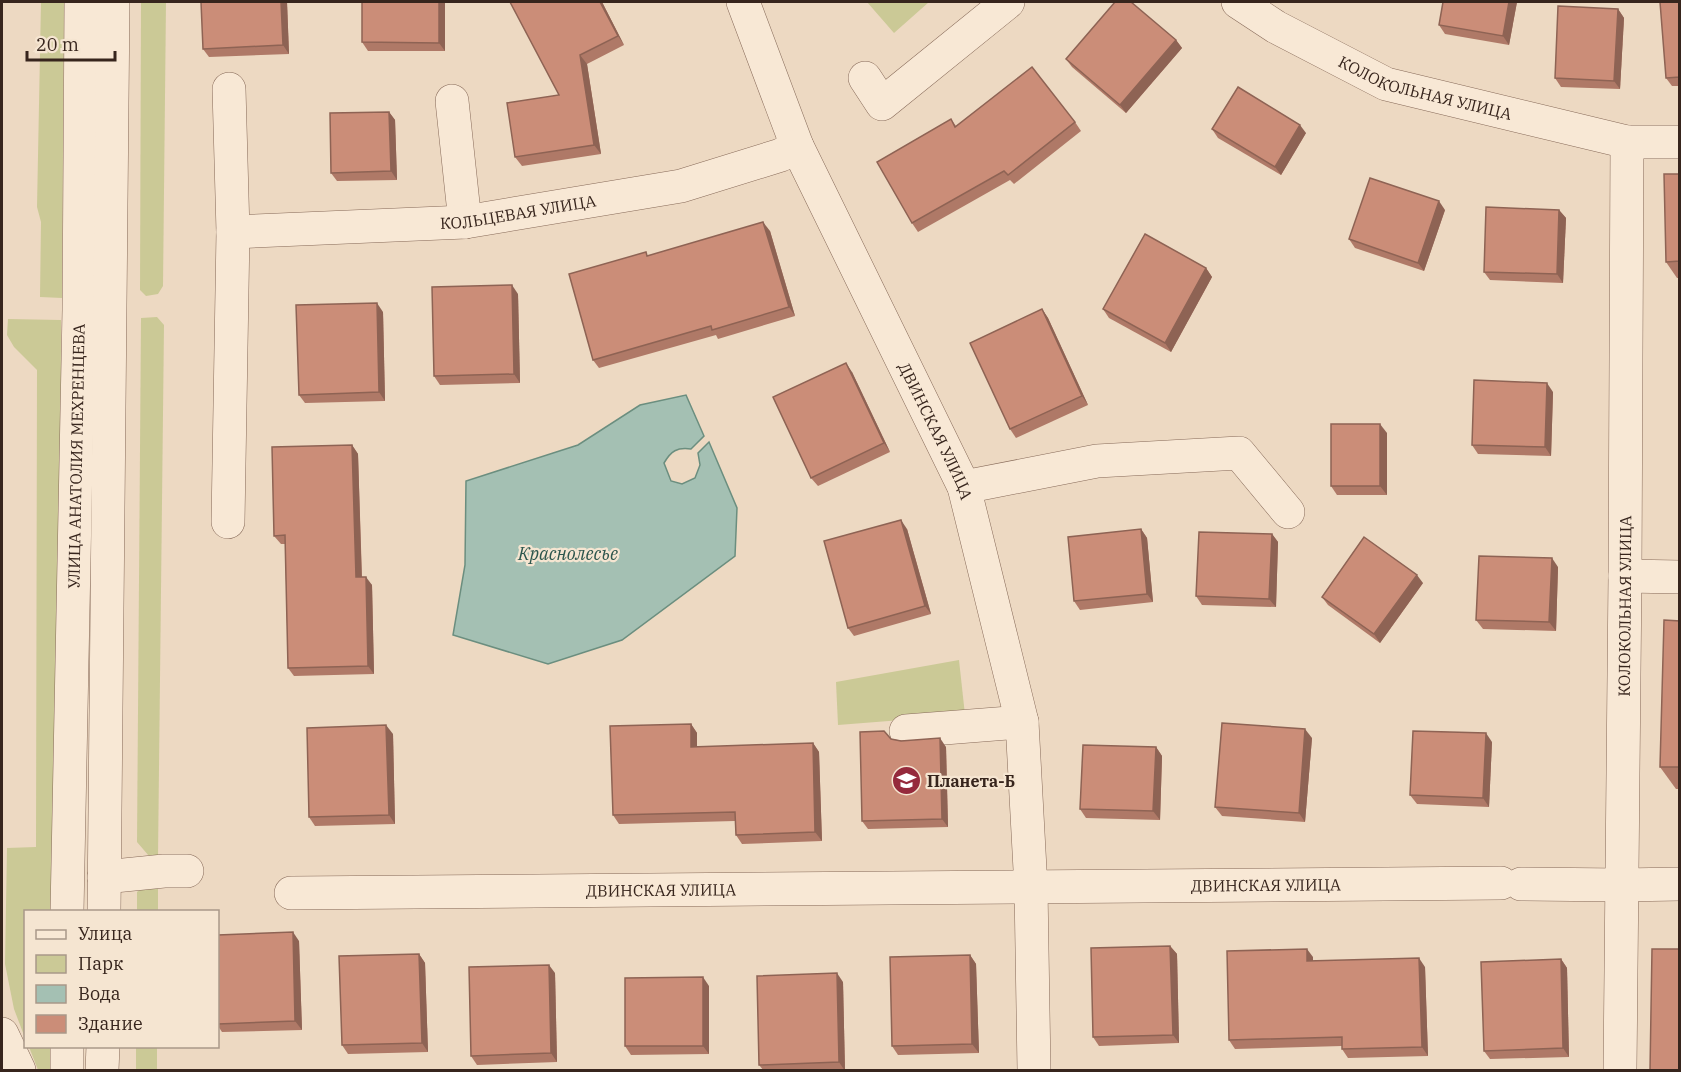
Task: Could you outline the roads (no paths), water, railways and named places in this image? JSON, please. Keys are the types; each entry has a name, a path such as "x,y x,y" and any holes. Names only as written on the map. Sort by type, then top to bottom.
{"street":[{"name":"УЛИЦА АНАТОЛИЯ МЕХРЕНЦЕВА","path":"67,910 79,310 81,2"},
{"name":"УЛИЦА АНАТОЛИЯ МЕХРЕНЦЕВА","path":"104,910 113,2"},
{"name":"ДВИНСКАЯ УЛИЦА","path":"743,2 797,146 964,487 1022,722 1031,888 1034,1071"},
{"name":"КОЛОКОЛЬНАЯ УЛИЦА","path":"1238,2 1276,27 1386,84 1627,142 1680,142"},
{"path":"873,91 997,5"},
{"path":"228,522 233,232 229,89"},
{"path":"452,101 465,222"},
{"name":"КОЛОКОЛЬНАЯ УЛИЦА","path":"1620,1071 1627,142"},
{"name":"КОЛЬЦЕВАЯ УЛИЦА","path":"233,232 465,222 681,186 781,155 797,146"},
{"path":"964,487 1098,461 1239,453 1288,512"},
{"path":"1625,576 1680,577"},
{"path":"906,731 1022,722"},
{"path":"104,877 187,871"},
{"name":"ДВИНСКАЯ УЛИЦА","path":"291,893 1680,884"},
{"path":"2,1034 19,1071"},
{"path":"67,1048 67,1071"},
{"path":"102,1071 103,1048"}],"water":[{"name":"Краснолесье","path":"686,395 704,436 691,449 682,449 669,455 664,463 671,481 682,484 695,478 700,465 698,453 709,442 737,508 735,556 622,640 548,664 453,635 465,565 466,481 578,445 640,405"}],"place":[{"name":"Планета-Б","path":"906,781"}]}
